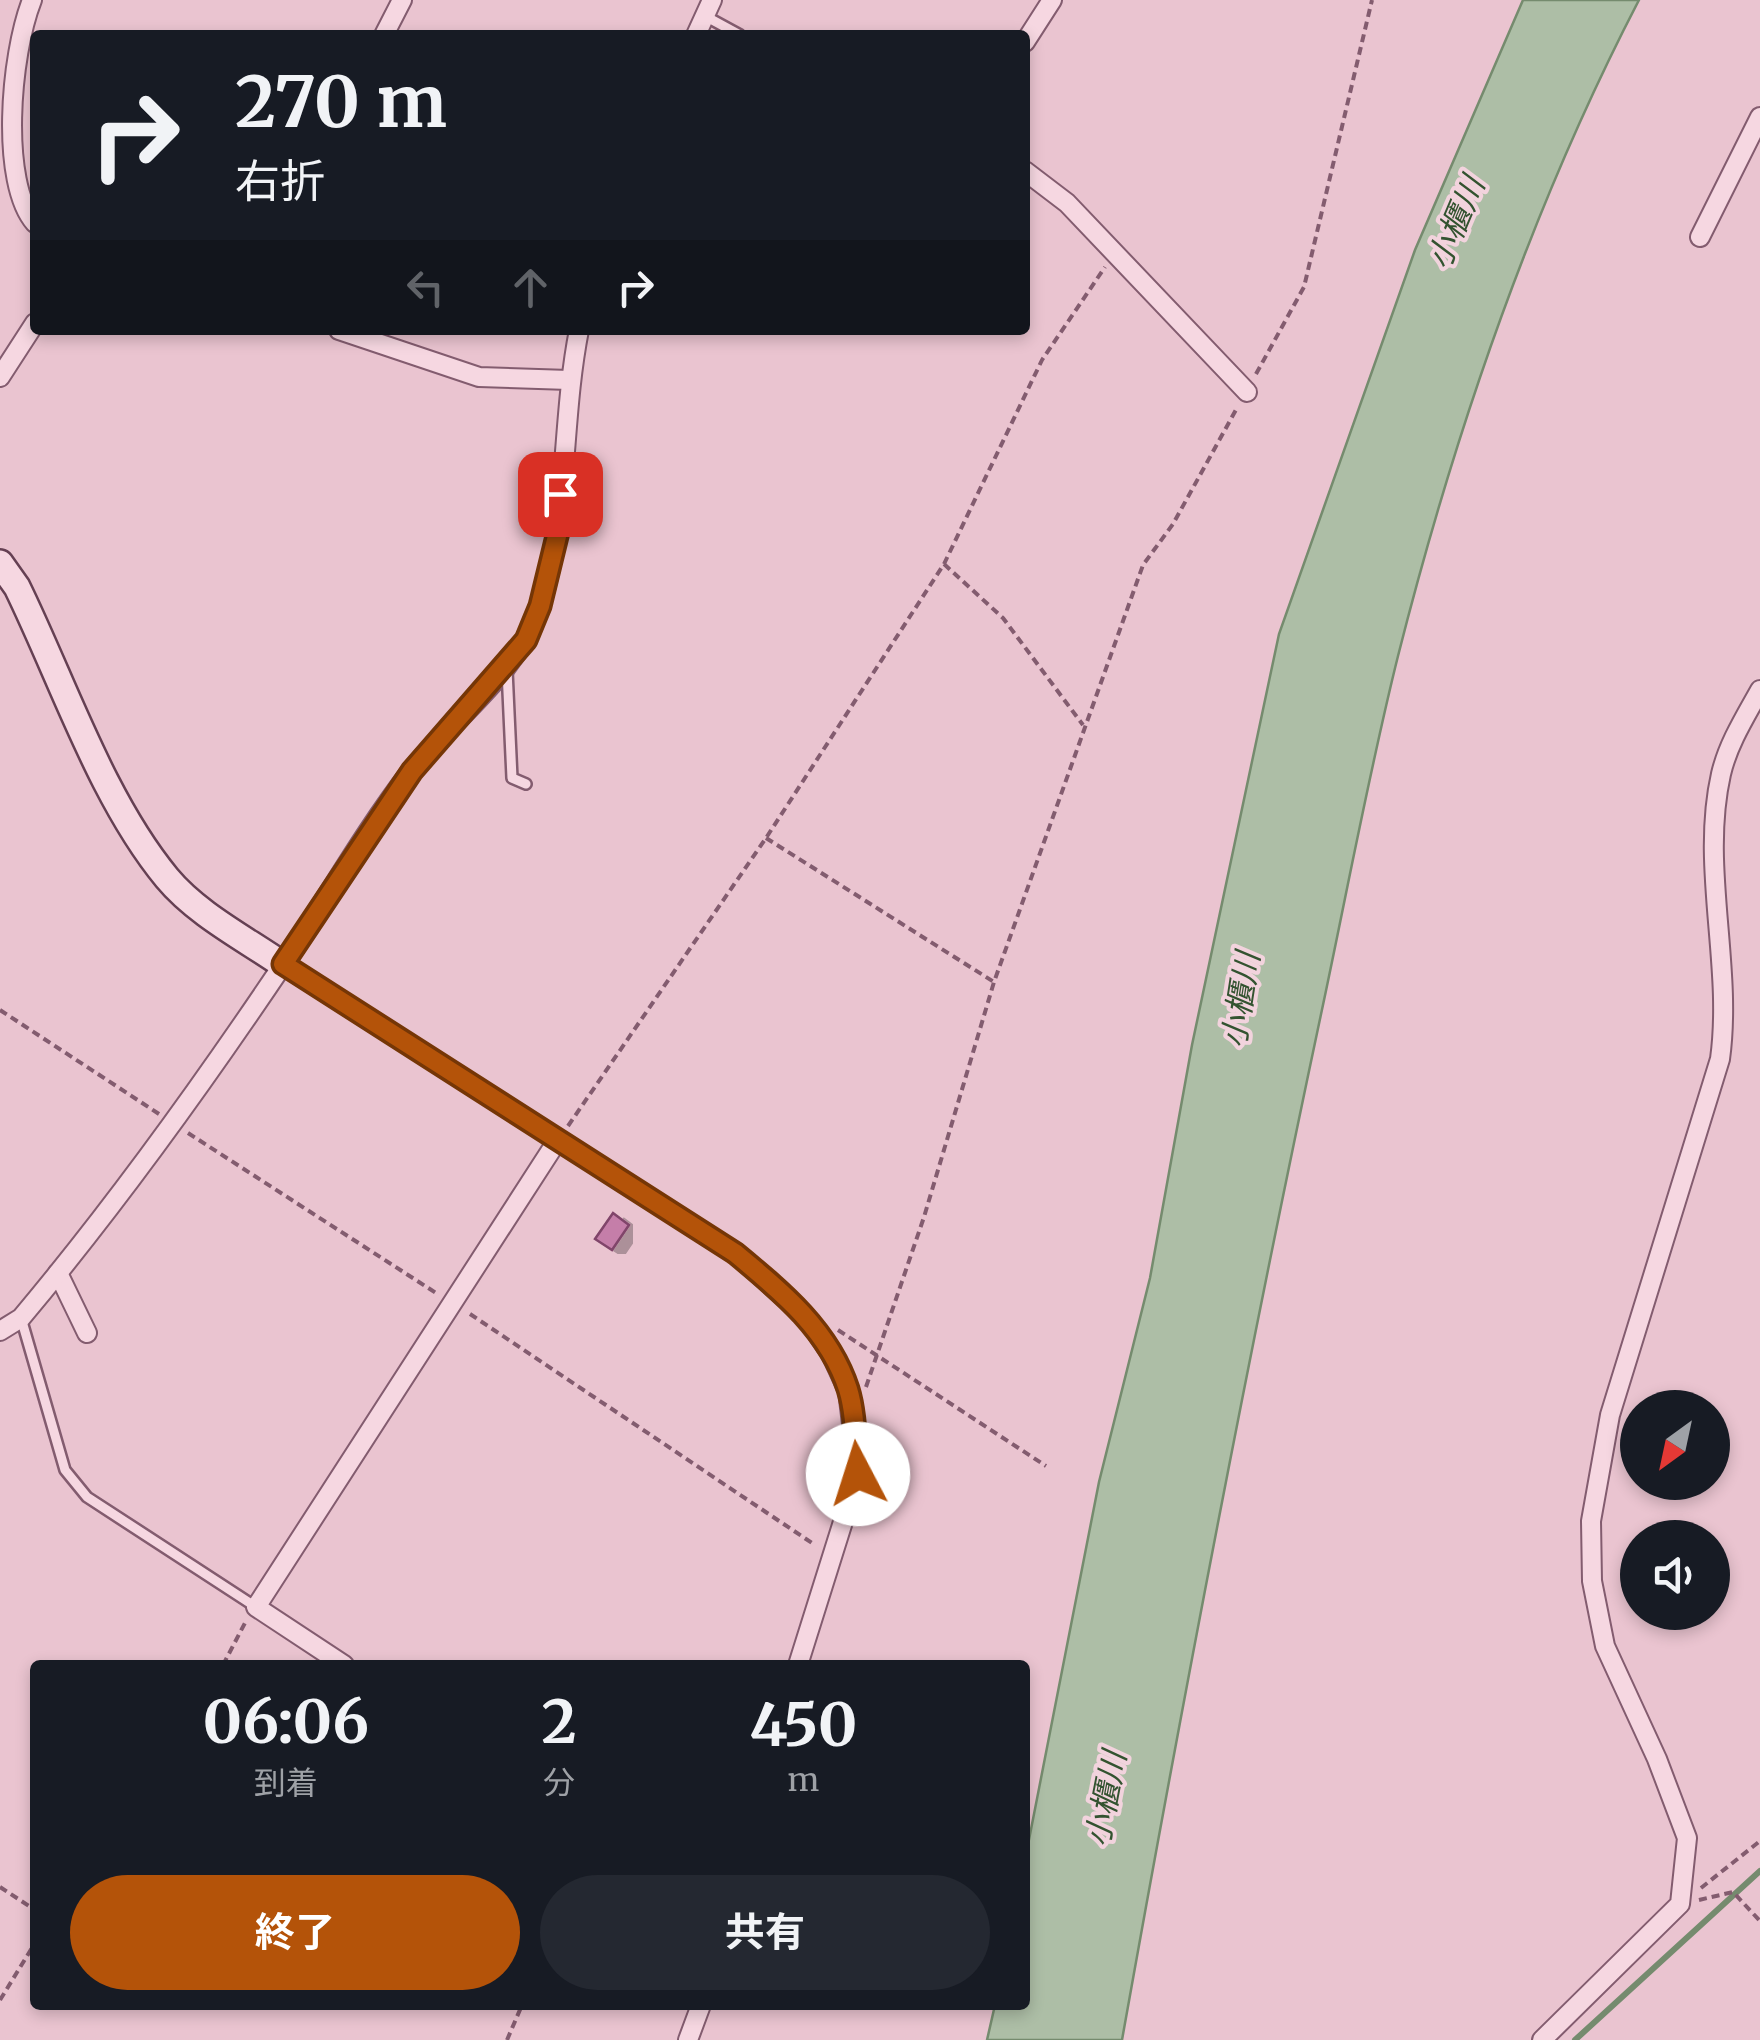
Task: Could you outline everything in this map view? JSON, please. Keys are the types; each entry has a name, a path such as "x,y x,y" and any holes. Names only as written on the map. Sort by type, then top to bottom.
{"street":[{"path":"30,220 20,214 3,172 0,116 8,69 32,0"},
{"path":"387,30 402,0"},
{"path":"1030,34 1052,0"},
{"path":"1700,236 1760,117"},
{"path":"1030,175 1068,203 1246,392"},
{"path":"0,378 30,331"},
{"path":"354,335 479,378 569,380"},
{"path":"0,1331 21,1318 174,1125 412,771 507,667 526,640 540,606 558,532 569,380 578,335"},
{"path":"0,563 17,587 122,808 155,861 199,908 557,1142 735,1253 792,1301 821,1337 848,1391 858,1474 800,1660"},
{"path":"1542,2040 1680,1904 1686,1838 1663,1773 1605,1646 1590,1565 1590,1521 1610,1415 1717,1076 1724,1016 1716,863 1718,790 1728,752 1760,690"},
{"path":"336,1660 256,1607 557,1142"},
{"path":"58,1274 88,1333"},
{"path":"688,2038 698,2010"}],"lane":[{"path":"708,8 734,30"},
{"path":"507,667 512,778 526,784"},
{"path":"21,1318 65,1470 74,1484 87,1497 256,1607"}],"path":[{"path":"865,1389 994,982 1083,725 1144,565 1173,524 1304,287 1372,0"},
{"path":"557,1142 766,838 944,564 1042,360 1114,254"},
{"path":"944,564 1003,618 1083,725"},
{"path":"766,838 994,982"},
{"path":"0,1010 454,1304 831,1555"},
{"path":"834,1327 1046,1466"},
{"path":"224,1660 256,1607"},
{"path":"1680,1904 1760,1841"},
{"path":"0,1887 30,1907"},
{"path":"1680,1904 1733,1892 1760,1922"},
{"path":"0,2000 30,1951"},
{"path":"508,2040 520,2010"}],"water":[{"name":"小櫃川","path":"1523,0 1639,0 1564,158 1500,321 1445,488 1398,656 1242,1401 1122,2040 987,2040 994,2010 1030,2010 1030,1834 1099,1482 1150,1278 1192,1045 1279,634 1415,250"}],"building":[{"path":"613,1213 629,1225 612,1250 595,1239"}],"waterway":[{"path":"1575,2040 1760,1871"}],"route":[{"path":"560,494 558,532 540,606 526,640 507,667 412,771 283,964 735,1253 779,1288 821,1337 842,1374 848,1391 858,1474"}]}
